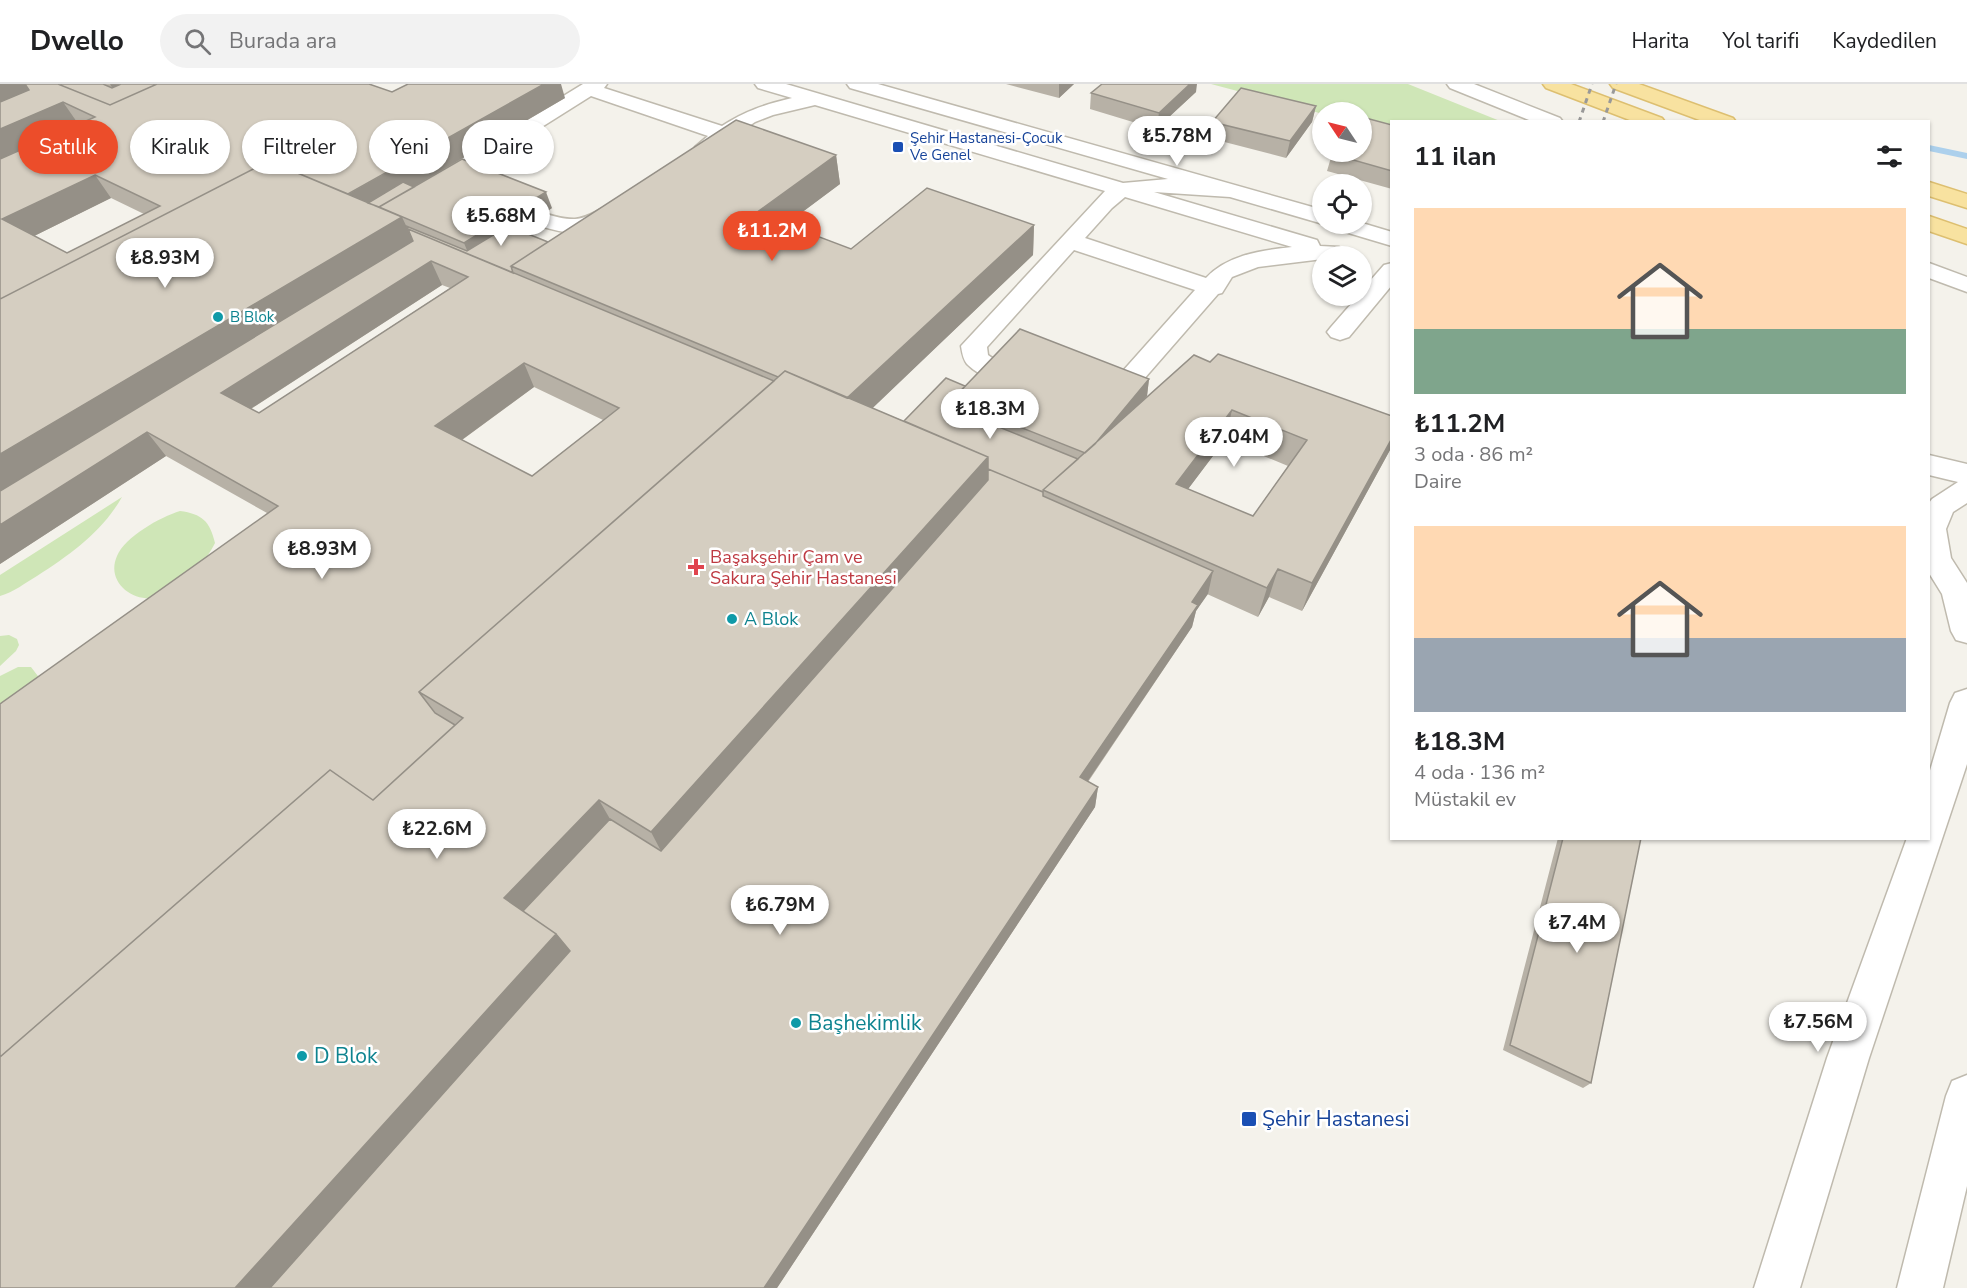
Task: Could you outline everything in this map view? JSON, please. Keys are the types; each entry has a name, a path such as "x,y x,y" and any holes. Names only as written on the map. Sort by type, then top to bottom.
{"main road":[{"path":"1553,84 1650,120"},
{"path":"1620,84 1720,120"},
{"path":"1930,189 1967,201"},
{"path":"1930,223 1967,237"}],"street":[{"path":"765,84 1312,246"},
{"path":"857,84 1312,215"},
{"path":"893,84 916,100"},
{"path":"1457,84 1548,120"},
{"path":"633,198 606,217 572,226 552,222 471,191 460,182 458,176 464,167 593,87 724,134"},
{"path":"688,159 748,118 767,110 817,99"},
{"path":"1233,191 1165,186 1121,190 1104,203 974,346 976,358 987,368 1087,407 1114,397 1213,288 1224,272 1243,262 1272,255 1312,254"},
{"path":"1372,233 1390,238"},
{"path":"1070,241 1213,288"},
{"path":"1340,332 1386,270"},
{"path":"1930,270 1967,285"},
{"path":"1930,465 1967,474"},
{"path":"1967,489 1942,506 1931,529 1936,559 1962,598 1967,631"},
{"path":"1930,568 1962,598"},
{"path":"1930,823 1953,754 1967,702"},
{"path":"1777,1288 1848,1058 1923,840"},
{"path":"1920,1288 1967,1096"}],"green space":[{"path":"1211,84 1408,84 1498,120 1390,120 1390,132 1372,128 1372,102 1312,102 1312,111"},
{"path":"122,497 105,521 74,551 19,587 0,596 0,575"},
{"path":"180,511 194,514 204,520 211,529 215,543 205,559 162,596 141,597 124,589 115,575 114,566 121,549 144,529"},
{"path":"9,635 17,639 19,645 16,651 0,666 0,636"},
{"path":"18,667 31,667 44,684 0,731 0,676"}],"building":[{"path":"25,84 58,84 110,105 157,84 369,84 392,92 408,84 544,84 480,120 462,120 462,130 450,137 450,120 369,120 369,174 384,174 348,194 300,174 357,174 357,120 242,120 244,174 0,299 0,159 18,151 18,174 118,174 118,120 88,120 95,117 63,102 0,129 0,102 29,90","holes":["95,175 160,206 67,253 2,219"]},
{"path":"58,84 103,84 112,88 121,84 157,84 110,105"},
{"path":"1102,84 1190,84 1159,113 1091,93"},
{"path":"1241,88 1312,105 1312,111 1290,141 1212,122"},
{"path":"736,120 836,155 756,213 851,249 927,188 1034,225 847,398 785,371 778,377 511,266"},
{"path":"1372,120 1390,124 1390,170 1360,162 1372,162"},
{"path":"462,159 462,174 500,174 546,192 464,243 379,207 436,174 450,174 450,166"},
{"path":"244,174 300,174 402,217 0,454 0,299"},
{"path":"403,182 414,187 379,207 368,203"},
{"path":"406,226 467,251 508,226 548,242 511,266 513,273 408,229"},
{"path":"408,229 774,381 419,692 435,713 455,725 373,800 330,770 0,1057 0,704 278,506 147,432 0,525 0,491 413,241","holes":["431,261 468,277 259,413 221,393","524,363 619,408 532,476 435,426"]},
{"path":"1020,329 1149,379 1085,453 952,400"},
{"path":"1218,354 1390,415 1390,442 1312,583 1278,569 1267,588 1043,490 1194,355 1210,362","holes":["1232,410 1307,440 1253,516 1176,484"]},
{"path":"785,371 988,457 651,832 599,800 504,898 556,934 235,1288 0,1288 0,1057 330,770 373,800 463,718 419,692"},
{"path":"946,378 965,386 952,400 952,408 1078,459 1043,492 988,469 988,457 904,421"},
{"name":"Başhekimlik","path":"988,469 1043,492 1043,496 1213,571 1192,602 1198,605 1080,777 1098,787 764,1288 270,1288 570,951 556,934 523,911 610,819 661,851 988,480"},
{"path":"1562,840 1641,840 1591,1083 1510,1045"}],"waterway":[{"path":"1930,148 1967,156"}],"railway":[{"path":"1580,120 1592,84"},
{"path":"1604,120 1616,84"}],"place":[{"name":"Şehir Hastanesi-Çocuk Ve Genel","path":"898,147"},
{"name":"B Blok","path":"218,317"},
{"name":"Başakşehir Çam ve Sakura Şehir Hastanesi","path":"696,567"},
{"name":"A Blok","path":"732,619"},
{"name":"Başhekimlik","path":"796,1023"},
{"name":"D Blok","path":"302,1056"},
{"name":"Şehir Hastanesi","path":"1249,1119"}]}
